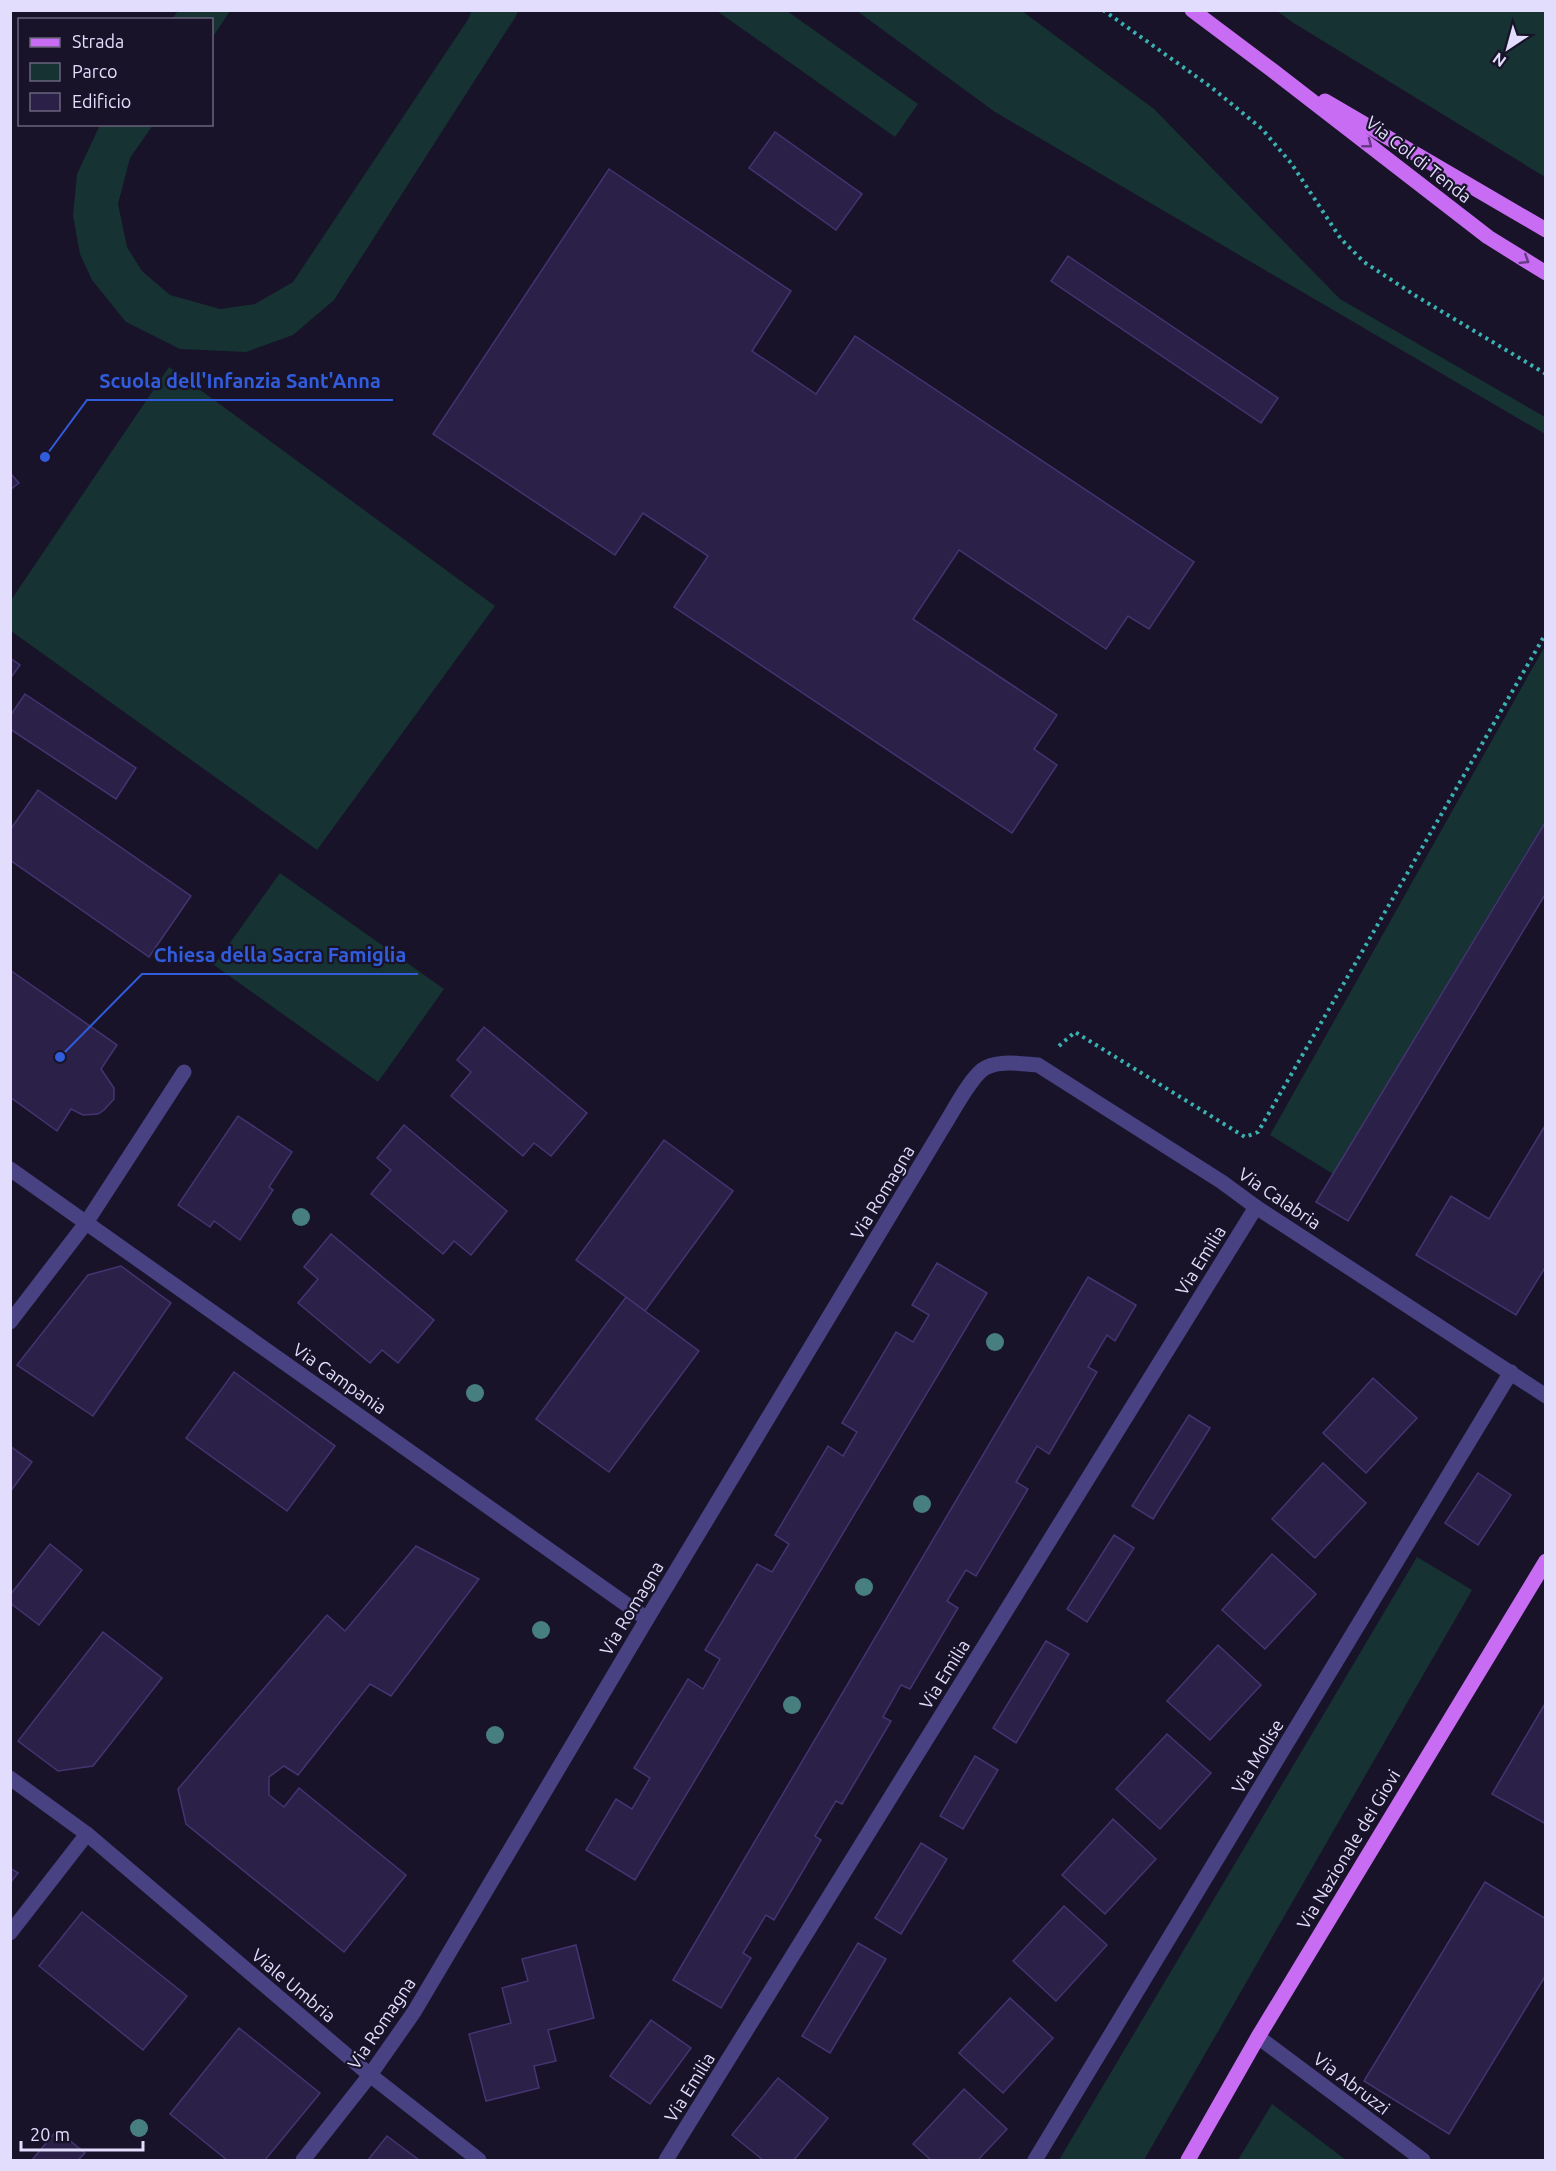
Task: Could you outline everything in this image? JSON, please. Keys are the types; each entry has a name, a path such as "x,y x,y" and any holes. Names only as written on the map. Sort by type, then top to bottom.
{"main road":[{"name":"Via Col di Tenda","path":"1192,10 1488,237 1545,273"},
{"name":"Via Col di Tenda","path":"1272,70 1545,230"},
{"name":"Via Nazionale dei Giovi","path":"1188,2160 1258,2037 1545,1561"}],"street":[{"name":"Via Calabria","path":"983,1069 1003,1063 1038,1065 1222,1182 1256,1207 1545,1395"},
{"name":"Via Romagna","path":"303,2160 370,2075 414,2012 646,1619 942,1130 983,1069"},
{"path":"10,1322 86,1223 184,1072"},
{"name":"Via Campania","path":"10,1169 646,1619"},
{"name":"Via Emilia","path":"666,2160 1256,1207"},
{"name":"Via Molise","path":"1035,2160 1511,1372"},
{"name":"Viale Umbria","path":"10,1778 87,1834 370,2075 479,2160"},
{"path":"10,1933 87,1834"},
{"name":"Via Abruzzi","path":"1258,2037 1423,2160"}],"path":[{"path":"1103,10 1211,87 1262,129 1291,163 1341,239 1364,262 1545,374"},
{"path":"1038,1065 1075,1032 1245,1137 1258,1132 1545,633"}],"green space":[{"path":"178,10 230,11 213,36 213,18 173,18"},
{"path":"471,11 518,11 334,300 293,335 246,352 180,349 126,322 92,280 80,254 73,216 77,174 100,126 152,126 130,158 118,204 127,247 142,271 170,295 220,309 255,304 293,282 469,18"},
{"path":"717,11 787,11 918,104 895,137"},
{"path":"857,11 1022,11 1154,109 1340,299 1545,417 1545,434 995,112"},
{"path":"1277,11 1545,11 1545,177 1292,22"},
{"path":"169,367 495,606 317,850 11,631 11,600"},
{"path":"1545,646 1545,821 1333,1174 1270,1135"},
{"path":"280,873 444,989 378,1082 214,965"},
{"path":"1417,1557 1472,1590 1144,2160 1059,2160"},
{"path":"1272,2104 1346,2160 1238,2160"}],"building":[{"path":"775,132 862,194 836,230 749,168"},
{"path":"609,169 791,291 752,351 816,394 855,336 1194,562 1149,629 1128,616 1106,649 959,550 913,619 1057,715 1034,749 1057,765 1012,833 674,607 708,556 643,513 615,555 433,434"},
{"path":"1068,256 1278,398 1261,423 1051,281"},
{"path":"10,473 19,483 10,490"},
{"path":"10,658 20,665 10,679"},
{"path":"25,694 136,768 116,799 10,729 10,716"},
{"path":"38,790 191,896 149,957 10,860 10,830"},
{"path":"1546,821 1546,893 1348,1221 1316,1202"},
{"path":"10,970 117,1045 101,1069 114,1088 114,1099 98,1114 83,1115 71,1109 57,1131 10,1097"},
{"path":"484,1027 587,1113 551,1156 534,1143 523,1156 451,1096 471,1072 457,1060"},
{"path":"238,1116 292,1152 269,1187 273,1190 240,1240 214,1221 210,1227 178,1205"},
{"path":"1546,1124 1546,1266 1516,1315 1416,1255 1451,1196 1489,1219"},
{"path":"404,1125 507,1211 471,1255 454,1241 443,1254 371,1194 391,1170 377,1158"},
{"path":"664,1140 733,1191 645,1311 576,1260"},
{"path":"331,1234 434,1320 398,1363 382,1350 370,1363 298,1303 318,1279 304,1267"},
{"path":"937,1263 987,1293 635,1880 586,1850 616,1799 632,1809 650,1778 634,1768 688,1679 703,1689 720,1659 705,1650 757,1564 772,1572 789,1544 775,1535 828,1446 843,1456 857,1432 842,1423 896,1332 913,1342 929,1315 912,1305"},
{"path":"121,1266 171,1303 93,1416 17,1365 88,1275"},
{"path":"1088,1277 1136,1305 1115,1341 1107,1335 1088,1367 1097,1372 1049,1454 1037,1446 1016,1482 1028,1489 976,1576 966,1570 947,1601 958,1608 910,1689 901,1685 883,1717 891,1721 842,1804 836,1801 815,1836 821,1840 774,1920 766,1915 743,1953 751,1958 721,2008 673,1980"},
{"path":"626,1297 699,1351 609,1472 536,1419"},
{"path":"234,1372 335,1446 287,1511 186,1438"},
{"path":"1373,1378 1417,1418 1366,1473 1323,1433"},
{"path":"1189,1415 1210,1428 1153,1519 1132,1506"},
{"path":"10,1446 32,1462 10,1492"},
{"path":"1323,1463 1366,1503 1315,1558 1272,1519"},
{"path":"1478,1473 1511,1495 1478,1545 1445,1523"},
{"path":"1114,1535 1134,1548 1087,1622 1067,1609"},
{"path":"50,1544 82,1570 39,1625 10,1603 10,1595"},
{"path":"416,1546 479,1579 391,1696 370,1684 298,1775 284,1766 269,1777 269,1795 284,1807 299,1788 406,1875 344,1952 186,1824 178,1789 327,1615 345,1631"},
{"path":"1272,1554 1316,1594 1265,1649 1222,1610"},
{"path":"103,1632 162,1678 93,1766 58,1771 18,1741"},
{"path":"1046,1641 1069,1654 1016,1743 993,1728"},
{"path":"1218,1645 1261,1685 1210,1740 1167,1701"},
{"path":"1546,1702 1546,1824 1492,1794"},
{"path":"1167,1734 1211,1773 1160,1829 1116,1789"},
{"path":"975,1756 998,1770 963,1829 940,1816"},
{"path":"1113,1819 1156,1859 1105,1914 1062,1875"},
{"path":"921,1843 947,1859 901,1934 875,1918"},
{"path":"10,1868 18,1873 10,1883"},
{"path":"1485,1882 1546,1919 1546,1975 1449,2134 1364,2081"},
{"path":"1064,1906 1107,1945 1056,2001 1013,1961"},
{"path":"82,1912 187,1996 143,2050 39,1966"},
{"path":"858,1943 886,1959 830,2053 802,2036"},
{"path":"576,1945 594,2018 548,2030 556,2061 534,2066 539,2088 486,2101 469,2034 511,2023 502,1988 528,1981 522,1959"},
{"path":"1010,1998 1053,2038 1003,2093 959,2053"},
{"path":"651,2020 691,2048 650,2104 610,2076"},
{"path":"239,2028 320,2093 265,2160 227,2160 170,2114"},
{"path":"778,2078 828,2118 794,2160 763,2160 732,2135"},
{"path":"964,2089 1007,2129 978,2160 931,2160 913,2144"},
{"path":"57,2130 85,2153 78,2160 32,2160"},
{"path":"387,2136 419,2160 368,2160"}],"place":[{"name":"Scuola dell'Infanzia Sant'Anna","path":"45,457"},
{"name":"Chiesa della Sacra Famiglia","path":"60,1057"}]}
